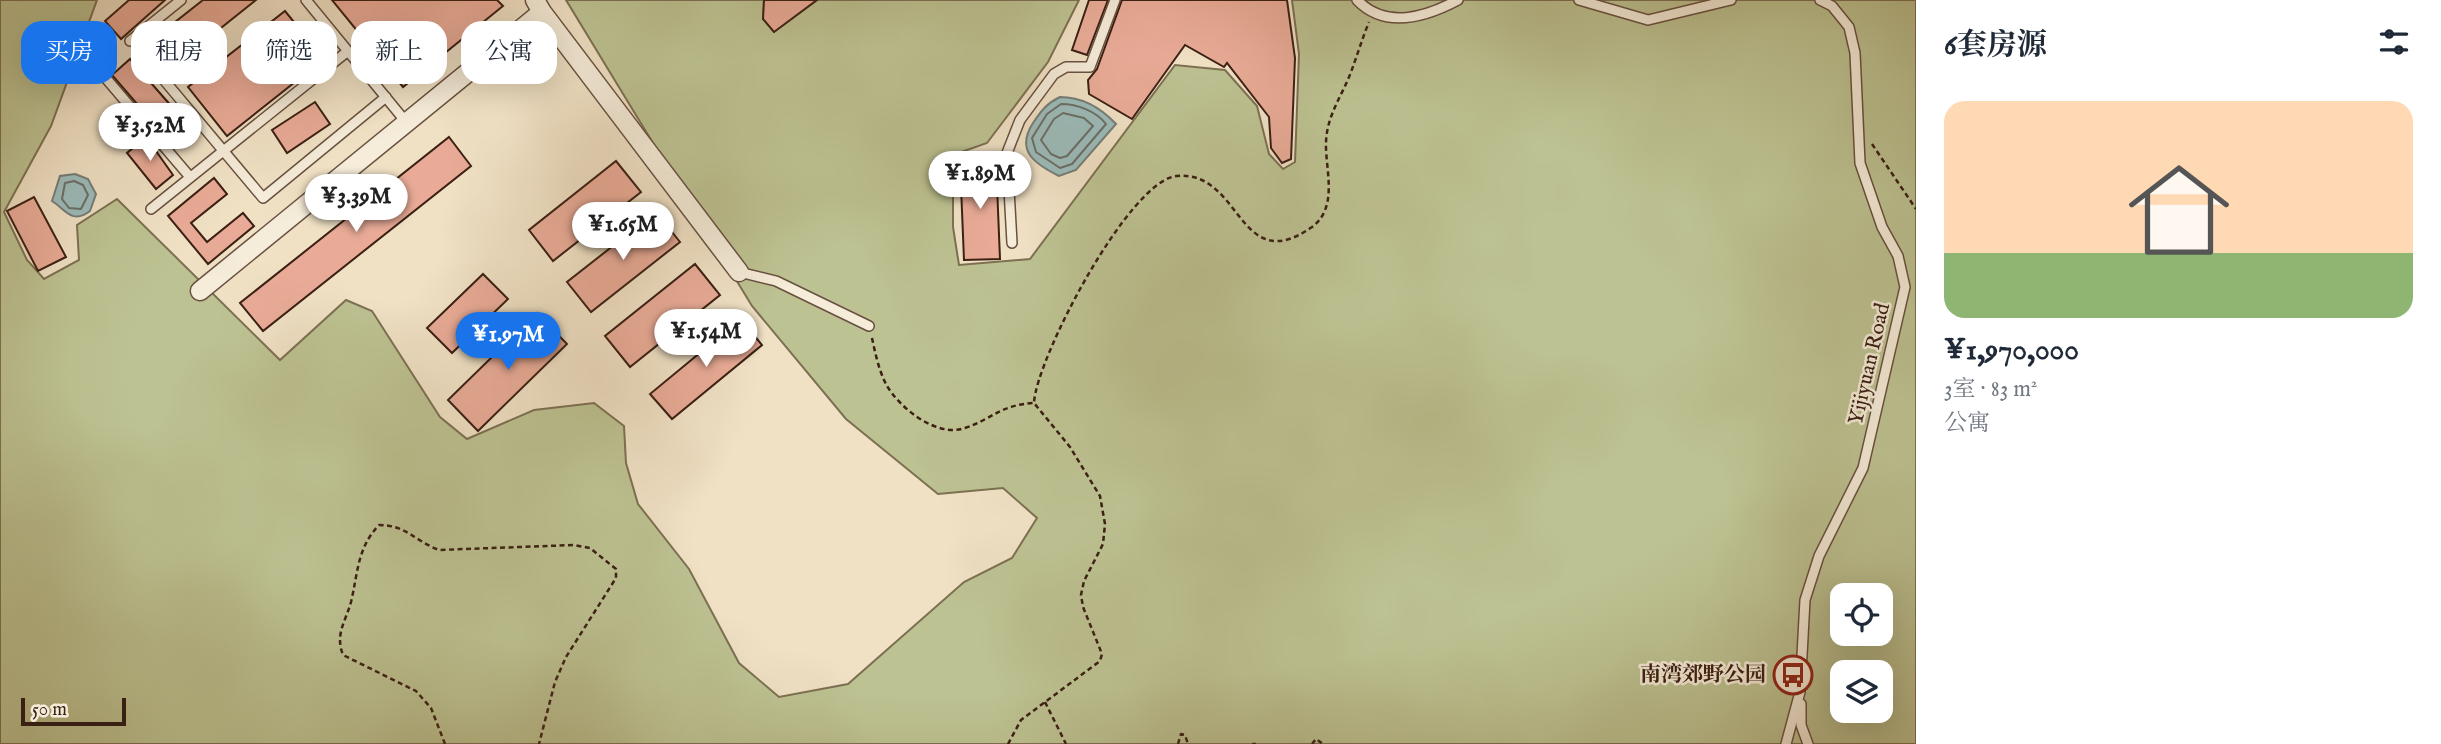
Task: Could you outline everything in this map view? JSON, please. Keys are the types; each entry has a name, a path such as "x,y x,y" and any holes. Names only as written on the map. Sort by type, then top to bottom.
{"street":[{"path":"200,291 406,122 538,6 739,272"}],"lane":[{"path":"306,0 406,122"},
{"path":"1012,243 1007,153 1020,120 1054,75 1066,67 1090,67 1115,0"},
{"path":"1357,0 1373,12 1395,20 1433,13 1458,0"},
{"path":"1579,0 1648,20 1731,0"},
{"name":"Yijiyuan Road","path":"1786,744 1800,692 1805,600 1819,556 1863,468 1905,287 1898,256 1882,227 1860,163 1856,53 1849,27 1832,6 1820,0"},
{"path":"130,41 178,1"},
{"path":"151,209 348,51"},
{"path":"111,84 190,177"},
{"path":"168,84 263,198 386,97"},
{"path":"739,272 776,281 869,326"},
{"path":"1800,692 1801,725 1808,744"}],"path":[{"path":"1034,403 1038,383 1052,350 1106,243 1135,206 1161,182 1173,176 1204,178 1222,192 1236,215 1260,237 1278,239 1295,236 1314,225 1329,199 1326,141 1329,123 1373,12"},
{"path":"1870,141 1916,209"},
{"path":"869,326 886,384 908,411 942,430 964,429 1011,404 1034,403"},
{"path":"1008,744 1021,720 1100,661 1101,647 1087,619 1082,595 1084,581 1102,544 1105,524 1100,496 1070,447 1034,403"},
{"path":"445,744 431,708 416,691 343,655 339,644 338,634 351,601 359,557 366,538 379,525 395,525 439,550 573,545 590,548 616,569 616,578 566,657 555,682 539,744"},
{"path":"1045,702 1066,744"},
{"path":"1178,744 1181,734 1185,735 1188,744"},
{"path":"1312,744 1317,739 1323,744"}],"green space":[{"path":"0,0 97,0 89,21 21,21 21,84 66,84 51,126 4,212 27,260 44,279 79,260 77,225 117,199 280,360 346,300 372,311 440,417 467,439 534,410 594,403 624,426 626,463 638,504 689,569 739,663 779,697 848,684 964,582 1012,558 1037,518 1003,488 938,494 846,419 752,306 566,0 764,0 763,19 774,32 817,0 1079,0 1048,62 987,143 953,155 953,227 959,265 1030,259 1175,65 1225,70 1257,106 1269,154 1283,169 1295,162 1299,54 1292,0 1916,0 1916,744 0,744"}],"water":[{"path":"1060,97 1091,105 1116,124 1076,170 1059,176 1042,167 1030,156 1026,141 1039,115"},
{"path":"75,174 88,179 96,194 90,211 78,216 69,214 52,201 60,176"}],"building":[{"path":"129,0 165,0 141,21 131,21 131,30 121,39 117,34 117,21 105,21"},
{"path":"203,0 256,0 227,23 227,21 176,21"},
{"path":"332,0 497,0 503,6 484,21 461,21 461,40 447,51 447,21 351,21 351,23"},
{"path":"764,0 817,0 774,32 763,19"},
{"path":"1089,0 1108,0 1087,55 1072,50"},
{"path":"1122,0 1287,0 1295,58 1291,159 1282,163 1271,148 1269,117 1227,63 1224,67 1185,45 1132,119 1089,94 1088,80 1097,69"},
{"path":"285,11 293,21 272,21"},
{"path":"241,45 241,84 293,84 227,136 188,87 192,84 227,84 227,56"},
{"path":"130,59 131,84 152,84 194,132 175,148 117,81 117,71"},
{"path":"315,102 330,124 287,153 272,130"},
{"path":"146,137 173,175 156,189 127,153"},
{"path":"449,137 471,166 263,331 240,303"},
{"path":"616,161 641,192 553,261 529,230"},
{"path":"996,161 1000,259 964,260 960,162"},
{"path":"214,178 227,194 191,223 207,242 243,213 254,226 208,264 168,216"},
{"path":"34,197 66,257 38,271 7,211"},
{"path":"656,212 680,242 591,312 567,282"},
{"path":"695,264 720,295 630,367 605,336"},
{"path":"483,274 508,299 452,353 427,328"},
{"path":"537,313 567,344 478,431 448,400"},
{"path":"741,319 762,345 672,419 650,394"}],"place":[{"name":"南湾郊野公园","path":"1793,675"}]}
